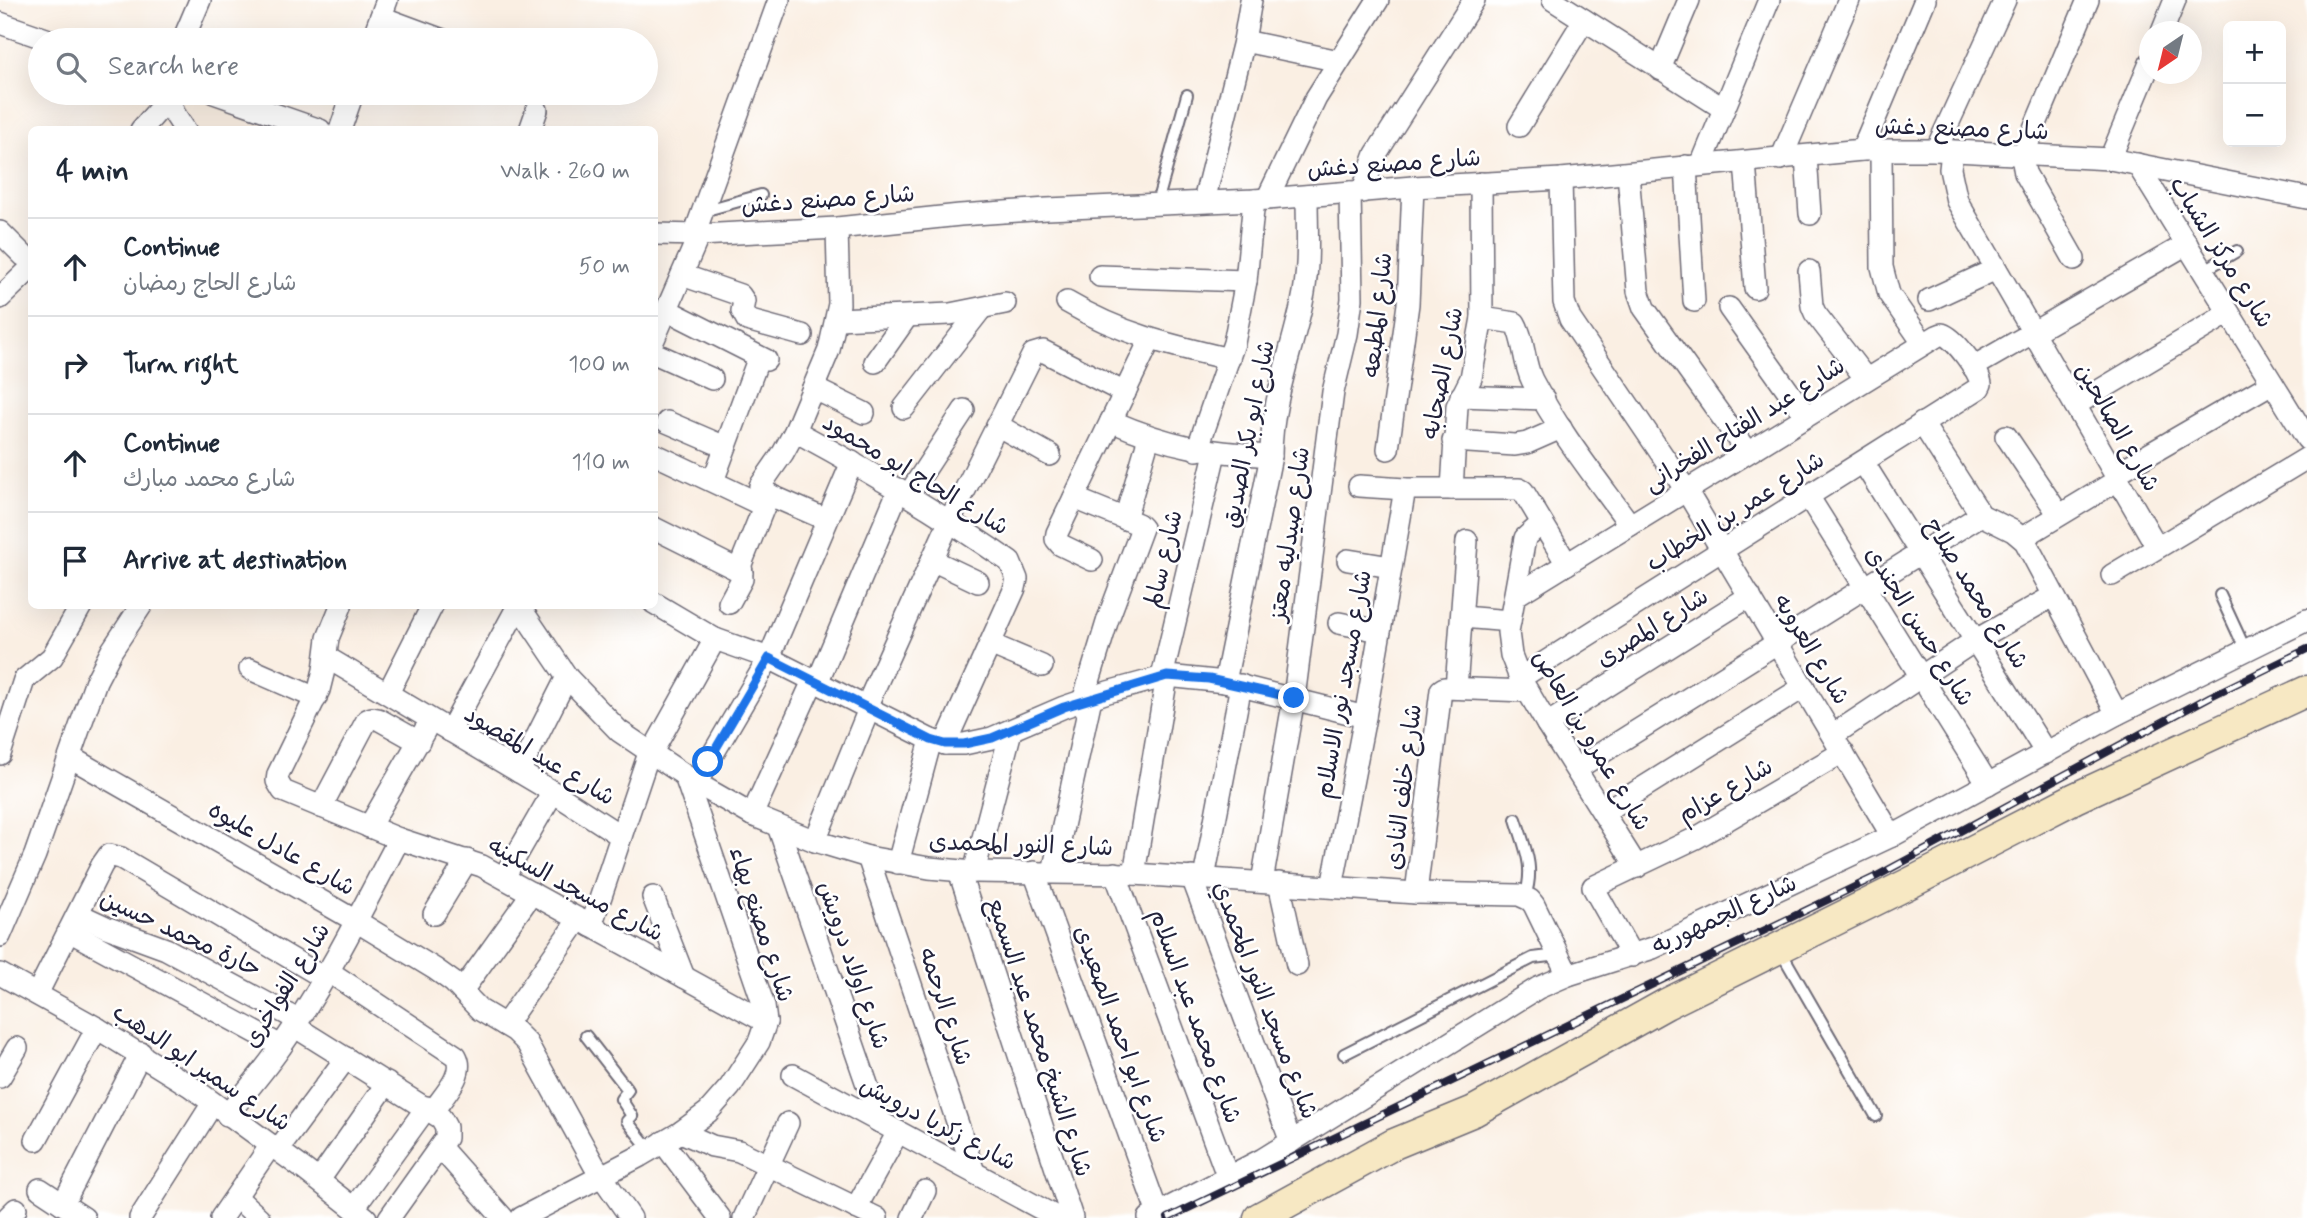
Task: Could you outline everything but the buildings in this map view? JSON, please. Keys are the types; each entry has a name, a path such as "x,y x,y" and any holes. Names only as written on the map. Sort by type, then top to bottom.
{"main road":[{"path":"1259,1218 1394,1144 1474,1111 1666,1004 2075,798 2307,691"},
{"path":"1297,1218 1431,1145 1474,1111"}],"street":[{"path":"188,28 200,0"},
{"path":"658,330 682,275 779,0"},
{"path":"1204,201 1244,41 1251,0"},
{"name":"شارع سالم","path":"1124,873 1165,676 1206,451 1229,359 1260,200 1339,61 1378,0"},
{"path":"1356,192 1376,154 1474,0"},
{"path":"1553,0 1580,11 1660,69 1724,109"},
{"path":"1660,69 1689,0"},
{"path":"1694,300 1694,166 1724,109 1769,0"},
{"path":"1781,159 1849,0"},
{"path":"1925,0 1872,150 1882,267 1889,294 1923,343 1942,334 1946,335 1976,377"},
{"path":"1944,151 2005,0"},
{"path":"2074,259 2025,173 2022,156 2088,0"},
{"path":"2166,21 2175,0"},
{"path":"377,28 384,9 420,28"},
{"path":"1519,126 1580,11"},
{"path":"0,23 28,33"},
{"path":"1244,41 1339,61"},
{"path":"2110,159 2141,84"},
{"path":"144,126 161,105"},
{"path":"171,105 182,126"},
{"path":"248,105 309,126"},
{"path":"341,126 349,105"},
{"name":"شارع مصنع دغش","path":"658,241 696,235 837,228 960,215 1157,203 1260,200 1628,173 1872,150 2110,159 2307,198"},
{"name":"شارع الصالحين","path":"1944,151 1957,201 2157,547"},
{"path":"1805,156 1810,214"},
{"path":"1745,162 1755,288"},
{"name":"شارع مركز الشباب","path":"2137,164 2307,439"},
{"path":"1628,173 1638,291 1644,308 1747,452"},
{"name":"شارع العروبه","path":"1561,178 1563,293 1566,311 1686,490 1892,836"},
{"name":"شارع الصحابه","path":"1452,489 1457,406 1471,378 1482,318 1481,183"},
{"name":"شارع المطبعه","path":"1388,449 1408,304 1413,187"},
{"name":"شارع صيدليه معتز","path":"1270,883 1334,392 1352,299 1356,192"},
{"name":"شارع ابو بكر الصديق","path":"1198,877 1271,456 1276,402 1305,286 1307,196"},
{"path":"729,603 741,579 741,564 766,500 761,482 783,453 829,350 839,304 837,228"},
{"path":"0,232 28,261 0,298"},
{"name":"شارع عمر بن الخطاب","path":"1524,684 1722,550 1922,424 2033,332 2187,244"},
{"path":"1929,300 1996,269"},
{"path":"1809,271 1815,313 1866,379"},
{"path":"682,275 740,295 744,301 742,311 747,320 802,335"},
{"path":"1100,276 1245,281"},
{"path":"1067,302 1105,323 1150,340 1229,359"},
{"path":"837,320 906,318 981,309 1005,303"},
{"path":"1730,308 1806,416"},
{"path":"904,408 981,309"},
{"path":"667,310 763,358 713,481"},
{"path":"2075,405 2229,313"},
{"path":"875,362 906,318"},
{"path":"1482,318 1515,323 1531,377 1561,428 1630,525"},
{"path":"1092,560 1061,545 1056,539 1073,498 1150,340"},
{"name":"شارع عبد الفتاح الفخرانى","path":"1515,596 1923,343"},
{"path":"814,841 932,560 1033,354 1043,351 1125,393"},
{"path":"658,355 712,379"},
{"path":"2022,538 2272,383"},
{"path":"813,388 864,413"},
{"path":"1461,396 1544,399"},
{"path":"752,815 904,491 964,410"},
{"path":"1111,421 1149,437 1206,451 1271,456"},
{"path":"667,422 725,447"},
{"path":"1922,424 1981,515 2005,526 2022,538 2117,714"},
{"path":"997,425 1050,455"},
{"path":"1453,441 1514,445 1527,443 1561,428"},
{"name":"شارع الحاج ابو محمود","path":"794,431 904,491 1010,562 1017,579 1015,588 990,644"},
{"path":"2006,436 2059,515"},
{"path":"1125,519 1149,437"},
{"path":"658,456 713,481 827,520"},
{"path":"2112,575 2307,458"},
{"path":"690,779 769,658 852,462"},
{"name":"شارع محمد صلاح","path":"1863,462 2046,752"},
{"path":"1359,486 1405,489 1519,489 1524,491 1567,564"},
{"name":"شارع مسجد نور الاسلام","path":"1332,887 1405,489"},
{"name":"شارع حسن الجندى","path":"1808,496 1988,785"},
{"path":"1044,872 1108,619 1141,531 1138,524 1073,498"},
{"path":"1576,769 1981,515"},
{"name":"شارع عمرو بن العاص","path":"1542,523 1525,538 1508,632 1511,655 1547,724 1637,867"},
{"path":"658,530 742,572"},
{"path":"1456,688 1467,541"},
{"path":"932,560 978,582"},
{"path":"1348,560 1391,567"},
{"name":"شارع المصرى","path":"1547,724 1750,596"},
{"name":"شارع عزام","path":"1632,956 1593,887 1696,838 1838,743 1921,677 1976,640 2053,596"},
{"path":"658,605 715,639 769,658 938,742 977,742 1011,731 1042,715 1087,699 1165,676 1233,684 1365,718"},
{"path":"0,754 20,690 29,675 51,657 79,609"},
{"path":"0,936 35,855 100,670 139,609"},
{"path":"250,669 316,698 323,678 328,638 340,609"},
{"path":"388,693 430,609"},
{"path":"450,731 516,609"},
{"name":"شارع النور المحمدى","path":"520,609 567,677 619,731 690,779 752,815 814,841 868,857 967,872 1124,873 1416,893 1525,897"},
{"path":"1462,617 1510,621"},
{"name":"شارع الجمهوريه","path":"1153,1216 1291,1142 1538,988 1568,975 1653,948 1892,836 2117,714 2307,620"},
{"path":"1339,623 1380,631"},
{"path":"506,1025 585,922 621,836 650,753 715,639"},
{"path":"898,863 938,742 990,644 1042,666"},
{"name":"شارع عبد المقصود","path":"326,657 553,792 621,836"},
{"path":"519,772 567,677"},
{"name":"شارع خلف النادى","path":"1416,893 1440,691 1444,688 1524,684"},
{"path":"1604,812 1804,687"},
{"name":"شارع مسجد السكينه","path":"316,698 278,774 278,786 289,794 399,839 467,860 503,877 766,1022"},
{"path":"321,807 367,720 378,719 419,742"},
{"path":"369,827 432,719"},
{"path":"967,872 1011,731"},
{"name":"شارع عادل عليوه","path":"70,757 356,920 445,975 480,1010 506,1025 527,1043 601,1176 631,1218"},
{"name":"شارع مصنع بهاء","path":"522,1218 665,1141 708,1112 759,1042 766,1022 764,1006 690,779"},
{"path":"503,877 553,792"},
{"name":"شارع اولاد درويش","path":"778,826 889,1127"},
{"name":"شارع الفواخرى","path":"140,1218 220,1109 281,1046 326,975 399,839"},
{"path":"37,994 109,855 121,858 326,975 450,1051 459,1060 458,1073 430,1109 360,1213"},
{"name":"شارع الرحمه","path":"868,857 974,1172"},
{"path":"434,914 467,860"},
{"name":"شارع الشيخ محمد عبد السميع","path":"967,872 1072,1218"},
{"name":"شارع ابو احمد الصعيدى","path":"1044,872 1153,1216"},
{"name":"شارع محمد عبد السلام","path":"1124,873 1228,1178"},
{"name":"شارع مسجد النور المحمدي","path":"1198,877 1291,1142"},
{"path":"1270,883 1297,965"},
{"path":"462,991 532,893"},
{"path":"653,897 684,977"},
{"path":"1525,897 1534,905 1568,975"},
{"path":"73,922 281,1046"},
{"name":"حارة محمد حسين","path":"73,922 166,949 296,1023 346,1058 430,1109"},
{"name":"شارع سمير ابو الدهب","path":"0,975 141,1053 319,1180 360,1213"},
{"path":"36,1140 97,1028"},
{"path":"0,1077 17,1048"},
{"path":"63,1204 141,1053"},
{"path":"221,1218 346,1058"},
{"name":"شارع زكريا درويش","path":"793,1075 1058,1218"},
{"path":"319,1180 387,1083"},
{"path":"389,1218 446,1138 446,1127 442,1118 430,1109"},
{"path":"744,1218 789,1123"},
{"path":"856,1208 889,1127"},
{"path":"665,1141 705,1144 739,1151 877,1218"},
{"path":"665,1141 720,1218"},
{"path":"440,1147 503,1218"},
{"path":"40,1189 84,1218"},
{"path":"912,1218 925,1191"},
{"path":"236,1197 259,1218"}],"lane":[{"path":"1157,203 1187,95"},
{"path":"703,211 761,195"},
{"path":"2203,271 2237,251"},
{"path":"2220,595 2245,649"},
{"path":"1516,819 1530,870 1525,897"},
{"path":"1779,948 1876,1116"},
{"path":"1344,1054 1533,958 1558,955"},
{"path":"586,1036 628,1090 621,1099 632,1115 627,1121 665,1141"}],"railway":[{"path":"1168,1218 1875,877 2211,696 2307,649"}],"route":[{"path":"708,762 769,658 931,740 945,744 964,744 992,738 1064,707 1153,678 1167,676 1209,679 1294,698"}]}
